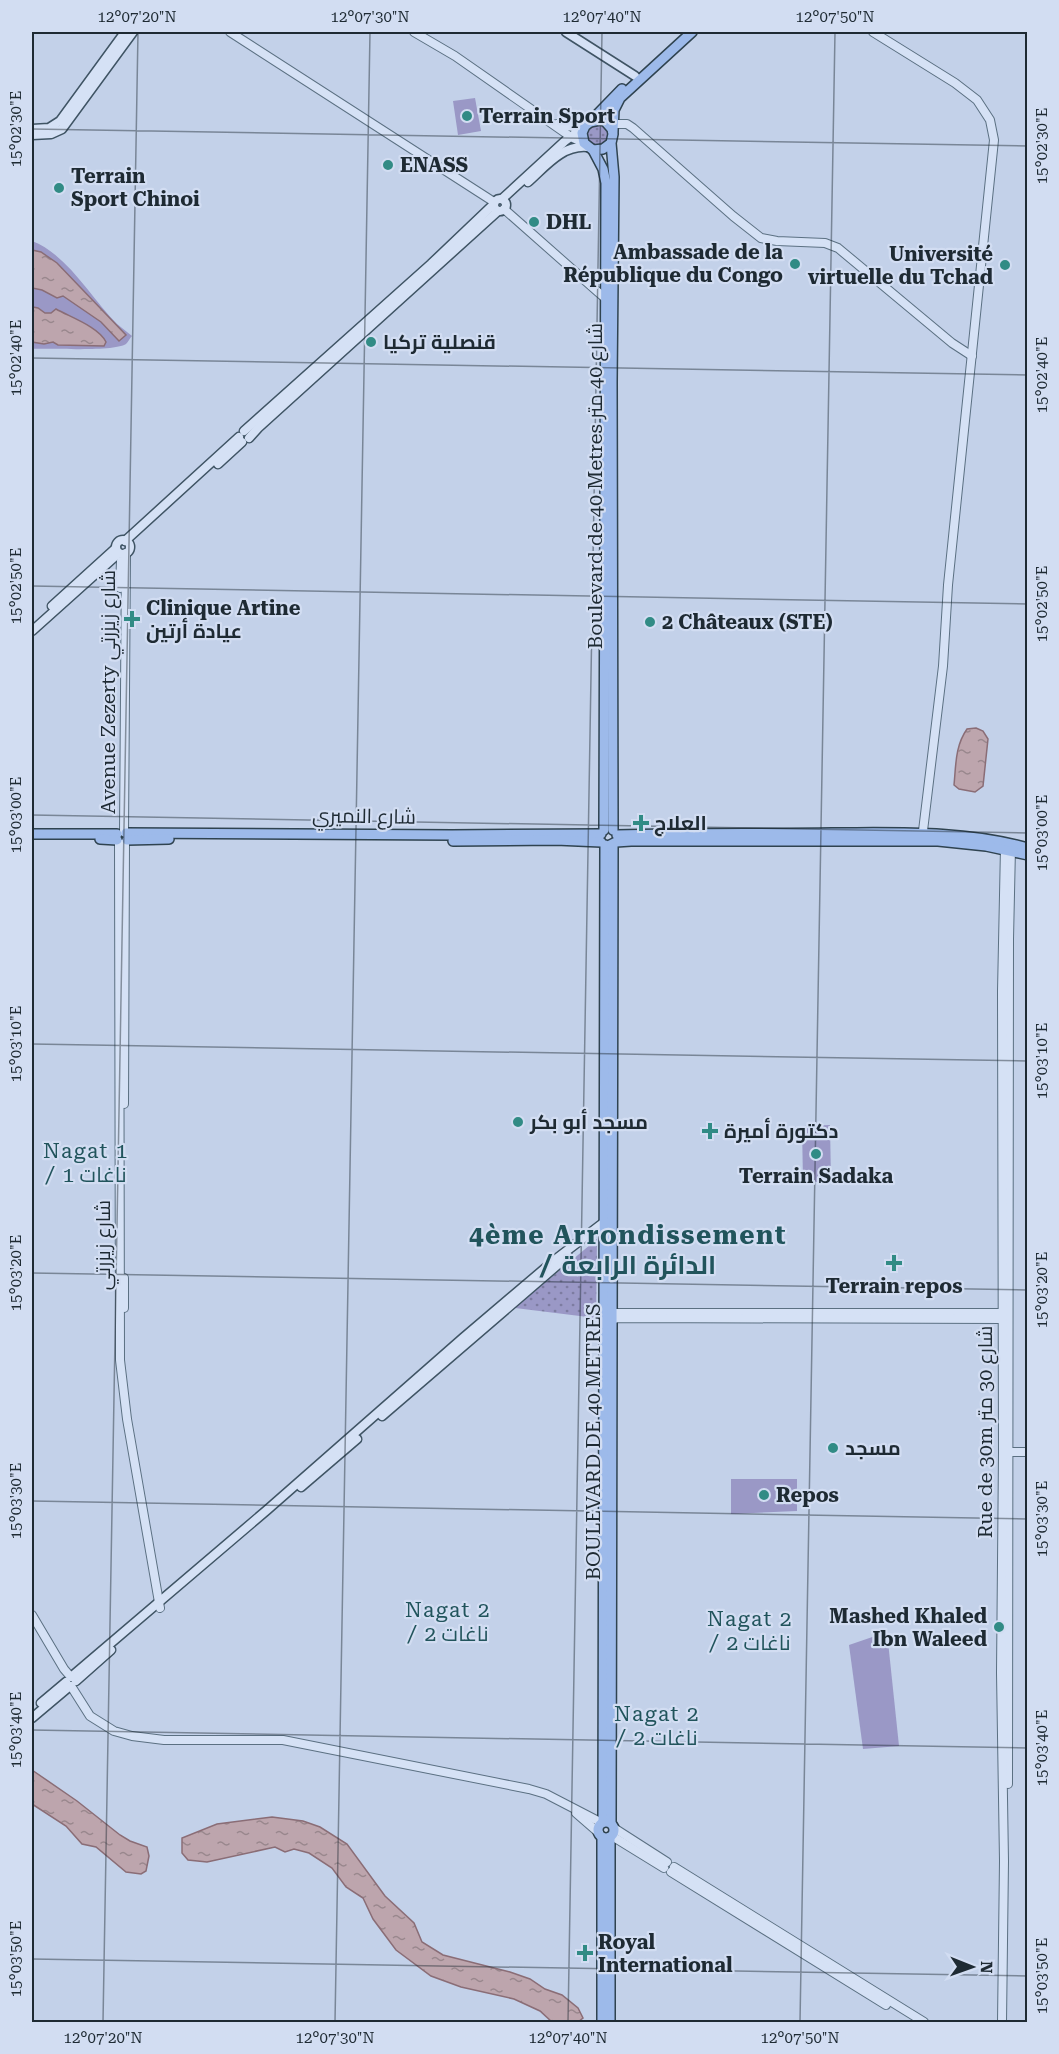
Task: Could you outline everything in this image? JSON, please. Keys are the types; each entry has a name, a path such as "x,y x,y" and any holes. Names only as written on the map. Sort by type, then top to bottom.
{"main road":[{"path":"32,129 50,128 60,121 125,32"},
{"path":"32,135 51,134 62,129 133,32"},
{"path":"566,32 635,76"},
{"path":"500,204 684,32"},
{"name":"Boulevard de 40 Metres شارع 40 متر","path":"609,298 614,111 620,98 692,32"},
{"path":"32,631 424,270 500,204 564,150 573,147 603,149 612,139 609,125 605,121 595,120 588,123 582,132 588,147"},
{"name":"Boulevard de 40 Metres شارع 40 متر","path":"588,147 603,169 606,183 609,298 609,838"},
{"path":"32,624 122,549"},
{"path":"32,834 122,837"},
{"path":"32,839 122,837"},
{"name":"شارع النميري","path":"122,837 923,837 951,842 1008,846"},
{"name":"BOULEVARD DE 40 METRES","path":"607,1830 609,838"},
{"path":"1008,846 1028,848"},
{"path":"1008,846 1028,855"},
{"path":"32,1711 161,1603 463,1338 607,1224"},
{"path":"32,1718 70,1680"},
{"path":"602,2022 607,1830"},
{"path":"607,1830 610,2022"}],"street":[{"path":"230,32 500,204 609,298"},
{"path":"414,32 455,56 588,147"},
{"path":"873,32 955,82 977,100 990,120 994,140 948,585 943,666 923,837"},
{"path":"553,123 573,127 588,123"},
{"path":"613,124 627,124 633,128 761,238 825,243 838,248 952,343 972,356"},
{"name":"Avenue Zezerty شارع زيزرتي","path":"122,549 122,837"},
{"name":"شارع زيزرتي","path":"122,837 120,1360 127,1419 161,1603"},
{"name":"Rue de 30m شارع 30 متر","path":"1007,2022 1006,1452 1002,1015 1008,846"},
{"path":"607,1319 1005,1316"},
{"path":"1006,1452 1028,1452"},
{"name":"Rue de 30m شارع 30 متر","path":"1002,2022 1004,1860 1001,1673 1006,1452"},
{"path":"32,1615 90,1716 114,1731 164,1740 283,1740 546,1794 924,2022"},
{"path":"669,1867 915,2022"}],"shaded area":[{"name":"Terrain Sport","path":"475,98 481,131 458,135 453,101"},
{"path":"597,124 605,127 608,135 605,143 597,146 589,143 586,135 589,127"},
{"path":"32,241 45,247 67,266 107,314 132,336 126,344 95,349 32,349"},
{"name":"Terrain Sadaka","path":"830,1125 831,1182 803,1182 802,1126"},
{"path":"597,1239 596,1318 515,1308"},
{"name":"Repos","path":"731,1479 797,1479 797,1511 731,1514"},
{"path":"887,1632 899,1746 863,1749 849,1645"}],"water":[{"path":"32,250 41,252 57,263 126,335 119,341 101,322 63,296 57,298 42,290 32,288"},
{"path":"33,307 45,313 51,313 56,309 84,323 102,337 106,342 104,346 32,342"},
{"path":"976,728 983,731 988,739 983,786 975,792 959,789 954,785 960,742 967,729"},
{"path":"32,1770 77,1801 120,1835 147,1847 149,1856 146,1871 141,1874 126,1872 96,1847 82,1844 66,1826 32,1804"},
{"path":"272,1817 303,1821 320,1827 347,1844 385,1896 414,1923 422,1942 443,1955 530,1979 545,1989 562,1995 578,2008 583,2018 578,2022 552,2022 540,2011 514,1999 461,1987 431,1976 396,1950 373,1919 363,1898 346,1887 332,1868 309,1853 294,1849 285,1852 275,1847 207,1862 188,1860 182,1853 182,1838 217,1824"}],"place":[{"name":"Terrain Sport","path":"467,116"},
{"name":"ENASS","path":"388,165"},
{"name":"Terrain Sport Chinoi","path":"59,188"},
{"name":"DHL","path":"534,222"},
{"name":"Ambassade de la République du Congo","path":"795,264"},
{"name":"Université virtuelle du Tchad","path":"1005,265"},
{"name":"قنصلية تركيا","path":"371,342"},
{"name":"Clinique Artine عيادة أرتين","path":"132,619"},
{"name":"2 Châteaux (STE)","path":"650,622"},
{"name":"العلاج","path":"641,823"},
{"name":"مسجد أبو بكر","path":"518,1122"},
{"name":"دكتورة أميرة","path":"710,1131"},
{"name":"Terrain Sadaka","path":"816,1154"},
{"name":"Terrain repos","path":"894,1263"},
{"name":"مسجد","path":"833,1448"},
{"name":"Repos","path":"764,1495"},
{"name":"Mashed Khaled Ibn Waleed","path":"999,1627"},
{"name":"Royal International","path":"585,1953"}],"district":[{"name":"Nagat 1 / ناغات 1","path":"86,1163"},
{"name":"4ème Arrondissement / الدائرة الرابعة","path":"628,1250"},
{"name":"Nagat 2 / ناغات 2","path":"448,1622"},
{"name":"Nagat 2 / ناغات 2","path":"750,1631"},
{"name":"Nagat 2 / ناغات 2","path":"657,1726"}]}
